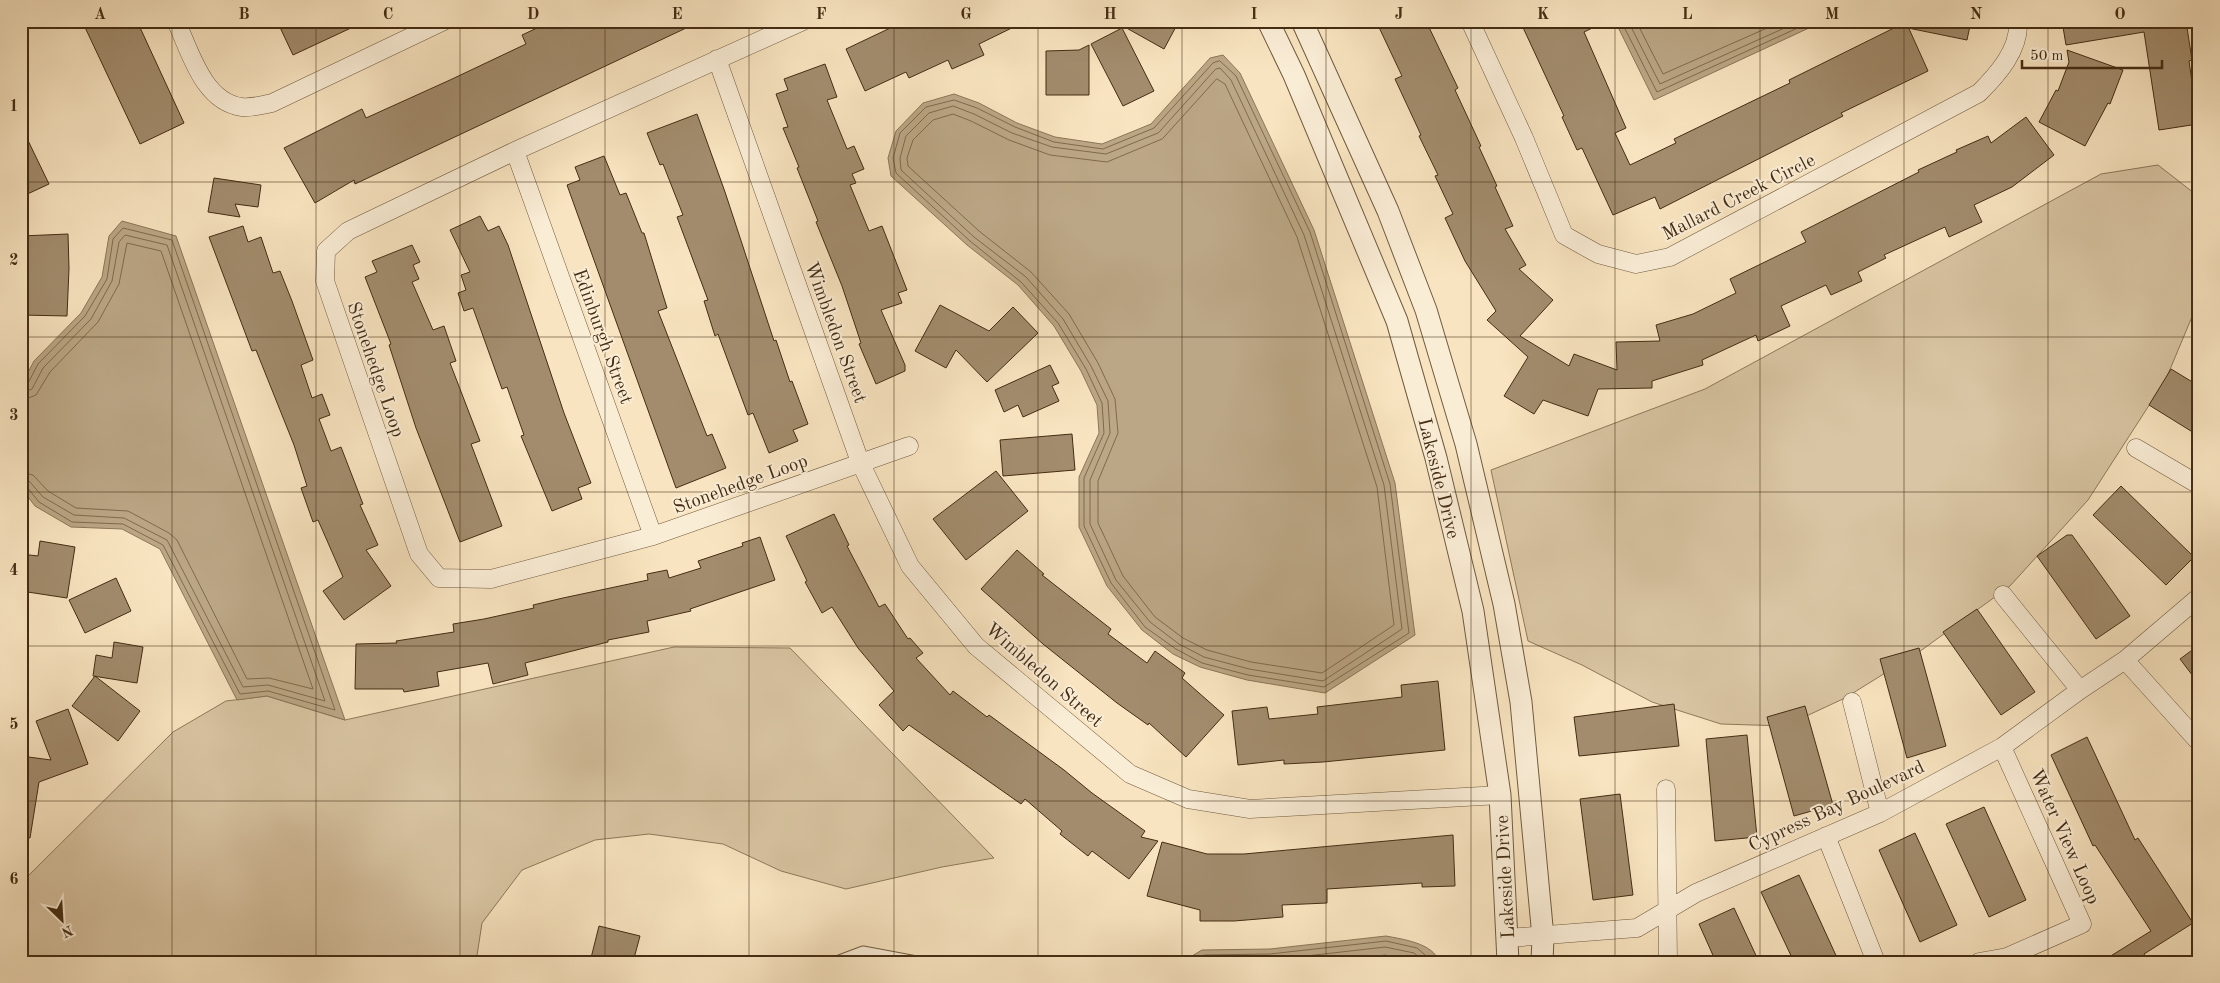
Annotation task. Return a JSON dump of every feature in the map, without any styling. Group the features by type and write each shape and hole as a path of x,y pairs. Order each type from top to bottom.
{"street":[{"path":"176,21 210,88 228,103 242,107 272,103 444,21"},
{"name":"Stonehedge Loop","path":"803,21 515,151 348,231 326,251 324,281 419,554 439,578 491,579 652,536 909,446"},
{"name":"Lakeside Drive","path":"1268,21 1294,75 1398,321 1436,458 1473,611 1500,795 1508,962"},
{"name":"Lakeside Drive","path":"1302,21 1392,220 1426,310 1466,444 1504,604 1521,702 1543,937 1542,962"},
{"name":"Mallard Creek Circle","path":"1470,21 1524,138 1564,235 1598,254 1636,264 1670,257 1979,93 2002,70 2012,48 2018,21"},
{"name":"Wimbledon Street","path":"717,59 860,462 910,566 976,646 1130,774 1188,799 1250,809 1500,795"},
{"name":"Edinburgh Street","path":"515,151 652,536"},
{"path":"2136,448 2199,485"},
{"path":"2003,596 2080,690"},
{"name":"Cypress Bay Boulevard","path":"1508,938 1543,937 1637,928 1696,893 1880,813 2002,747 2125,660 2199,597"},
{"path":"2125,660 2197,740"},
{"path":"1852,702 1880,813"},
{"name":"Water View Loop","path":"1979,962 2008,957 2082,924 2002,747"},
{"path":"1666,789 1668,962"},
{"path":"1826,836 1876,962"}],"lane":[{"path":"834,962 863,951 922,962"}],"shaded area":[{"path":"2158,165 2199,197 2199,300 2166,379 2088,500 2010,586 1919,652 1845,698 1785,726 1721,724 1652,702 1582,665 1528,641 1491,470 1705,389 2101,174"},
{"path":"674,647 790,648 994,858 942,867 846,889 781,871 723,844 649,834 595,840 522,870 482,923 476,962 21,962 21,883 173,732 226,701 267,696 345,720"}],"water":[{"path":"1615,21 1824,21 1654,100"},
{"path":"1223,55 1240,73 1314,230 1395,483 1415,635 1325,693 1247,680 1200,667 1173,654 1142,630 1107,586 1079,527 1079,477 1099,433 1097,405 1081,371 1054,326 1018,285 967,245 891,176 888,158 896,131 923,103 954,94 979,103 1017,123 1055,137 1102,144 1151,124 1210,58"},
{"path":"122,221 176,236 345,720 267,696 237,700 160,549 122,529 71,527 35,506 21,488 21,386 34,361 81,313 102,277 109,236"},
{"path":"1386,936 1424,946 1431,950 1439,962 1182,962 1202,950 1270,949"}],"building":[{"path":"82,21 137,21 184,123 140,144"},
{"path":"277,21 366,21 293,55"},
{"path":"552,21 558,21 561,29 578,21 701,21 355,184 354,180 315,203 284,148 362,109 366,118 526,44 522,35"},
{"path":"905,21 1026,21 979,44 984,55 952,69 948,60 909,78 906,72 865,91 846,49"},
{"path":"1114,21 1179,21 1164,49"},
{"path":"1376,21 1426,21 1458,88 1455,90 1481,146 1479,147 1497,186 1495,187 1513,226 1505,229 1526,265 1519,269 1553,300 1520,336 1569,366 1574,354 1617,370 1616,342 1660,341 1656,325 1693,314 1736,293 1730,279 1806,242 1801,232 1919,172 1918,170 1957,152 1956,150 1988,136 1991,143 2026,117 2054,155 2012,187 1974,205 1982,222 1949,237 1945,227 1884,255 1886,258 1858,272 1862,281 1831,295 1826,285 1781,306 1790,326 1758,341 1756,335 1702,360 1703,365 1652,381 1652,388 1598,389 1588,416 1543,400 1534,414 1504,396 1528,357 1487,320 1496,311 1465,261 1445,218 1453,214 1435,176 1438,175 1419,136 1421,135 1395,79 1402,76"},
{"path":"1520,21 1607,21 1584,32 1626,128 1615,133 1630,165 1676,143 1674,139 1790,83 1789,80 1906,22 1928,71 1841,113 1843,116 1660,209 1655,197 1613,215 1582,148 1577,150 1562,117 1564,116"},
{"path":"1909,21 1971,21 1967,40 1908,28"},
{"path":"2062,21 2186,21 2192,60 2189,61 2198,124 2159,130 2144,32 2066,45"},
{"path":"1122,28 1154,91 1123,106 1091,44"},
{"path":"1089,45 1089,95 1046,95 1046,51 1079,50"},
{"path":"2067,50 2123,70 2110,104 2108,103 2085,146 2039,122 2056,90 2058,91 2069,62"},
{"path":"825,64 837,97 827,100 847,149 854,146 864,169 852,174 856,183 850,185 869,231 882,226 907,290 898,293 902,303 881,310 905,365 905,371 876,384 859,344 861,343 842,286 816,222 818,221 783,128 788,127 776,94 788,90 784,79"},
{"path":"697,114 774,341 776,340 790,382 792,381 808,424 793,430 798,441 769,453 753,413 748,415 718,334 715,336 704,301 708,300 677,217 683,215 663,164 660,165 647,133"},
{"path":"21,126 49,184 21,197"},
{"path":"604,156 620,195 626,193 642,233 644,233 667,308 658,311 707,436 712,434 726,468 676,488 567,185 580,180 575,167"},
{"path":"214,178 261,185 258,207 235,204 240,217 208,212"},
{"path":"480,216 488,231 499,226 508,245 564,413 591,483 578,488 582,499 552,511 521,436 524,435 507,387 502,389 473,308 464,311 458,293 466,290 461,275 470,272 450,230"},
{"path":"243,226 248,242 261,237 273,273 280,271 313,360 301,365 312,398 322,394 330,415 319,419 331,451 341,447 363,504 360,505 378,545 366,550 391,586 344,620 323,591 343,577 318,520 313,522 301,488 307,486 294,445 256,350 252,351 209,237"},
{"path":"68,234 67,316 21,315 21,236"},
{"path":"412,245 420,262 413,265 419,279 412,282 433,330 444,326 456,361 450,363 480,441 471,444 502,526 460,542 416,428 389,345 391,344 365,277 377,272 372,261"},
{"path":"940,305 989,331 1013,307 1038,333 987,382 956,350 946,368 915,351"},
{"path":"1050,365 1059,383 1052,386 1059,401 1023,417 1018,405 1004,412 995,390"},
{"path":"2171,369 2199,386 2199,436 2149,405"},
{"path":"1072,434 1075,470 1003,476 1000,440"},
{"path":"996,471 1028,511 966,560 933,519"},
{"path":"2121,486 2194,557 2166,585 2093,515"},
{"path":"834,514 849,545 847,546 879,607 885,604 908,639 910,638 923,653 916,658 950,695 953,691 1064,770 1092,793 1145,831 1141,837 1158,841 1129,879 1092,851 1088,856 1060,834 1062,831 1025,799 1021,804 909,725 903,731 879,705 894,691 858,648 832,607 822,613 805,582 807,581 786,536"},
{"path":"2067,535 2072,535 2130,616 2096,639 2037,556"},
{"path":"760,537 775,580 690,609 691,611 647,621 649,632 608,640 608,642 525,663 528,675 493,684 488,663 437,672 439,686 404,692 403,689 355,689 356,644 397,643 396,641 454,632 453,624 534,608 533,605 648,580 647,574 667,570 669,578 701,568 698,561 743,546 742,543"},
{"path":"40,541 75,547 67,598 21,591 21,554 38,556"},
{"path":"1017,550 1044,574 1042,575 1111,629 1108,634 1147,663 1155,651 1185,673 1182,678 1224,715 1186,757 1149,723 1148,725 1117,703 1043,644 981,589"},
{"path":"116,578 131,611 85,633 69,600"},
{"path":"1977,609 2035,692 2001,715 1943,632"},
{"path":"114,642 143,647 137,683 93,676 96,655 112,658"},
{"path":"2199,645 2199,684 2180,659"},
{"path":"1919,648 1946,746 1907,758 1880,659"},
{"path":"95,676 140,711 118,741 72,706"},
{"path":"1438,681 1445,750 1323,762 1284,764 1284,760 1238,765 1232,711 1267,707 1269,719 1318,714 1317,707 1402,697 1401,685"},
{"path":"1674,704 1679,746 1579,756 1574,717"},
{"path":"1805,706 1833,805 1794,816 1767,717"},
{"path":"68,709 88,764 39,782 30,838 21,837 21,756 51,760 36,721"},
{"path":"1747,735 1757,837 1715,841 1706,739"},
{"path":"2087,737 2135,840 2138,838 2193,923 2144,954 2148,962 2101,962 2151,931 2095,845 2093,846 2051,755"},
{"path":"1620,794 1633,895 1593,900 1580,799"},
{"path":"1984,807 2026,900 1989,917 1946,824"},
{"path":"1915,833 1957,925 1920,942 1879,850"},
{"path":"1453,835 1455,886 1422,887 1422,883 1327,889 1327,903 1282,905 1283,917 1234,921 1200,921 1200,910 1147,896 1162,842 1207,854 1244,854"},
{"path":"1799,875 1839,962 1794,962 1761,892"},
{"path":"1734,908 1759,962 1716,962 1699,924"},
{"path":"599,926 640,936 633,962 590,962"}]}
